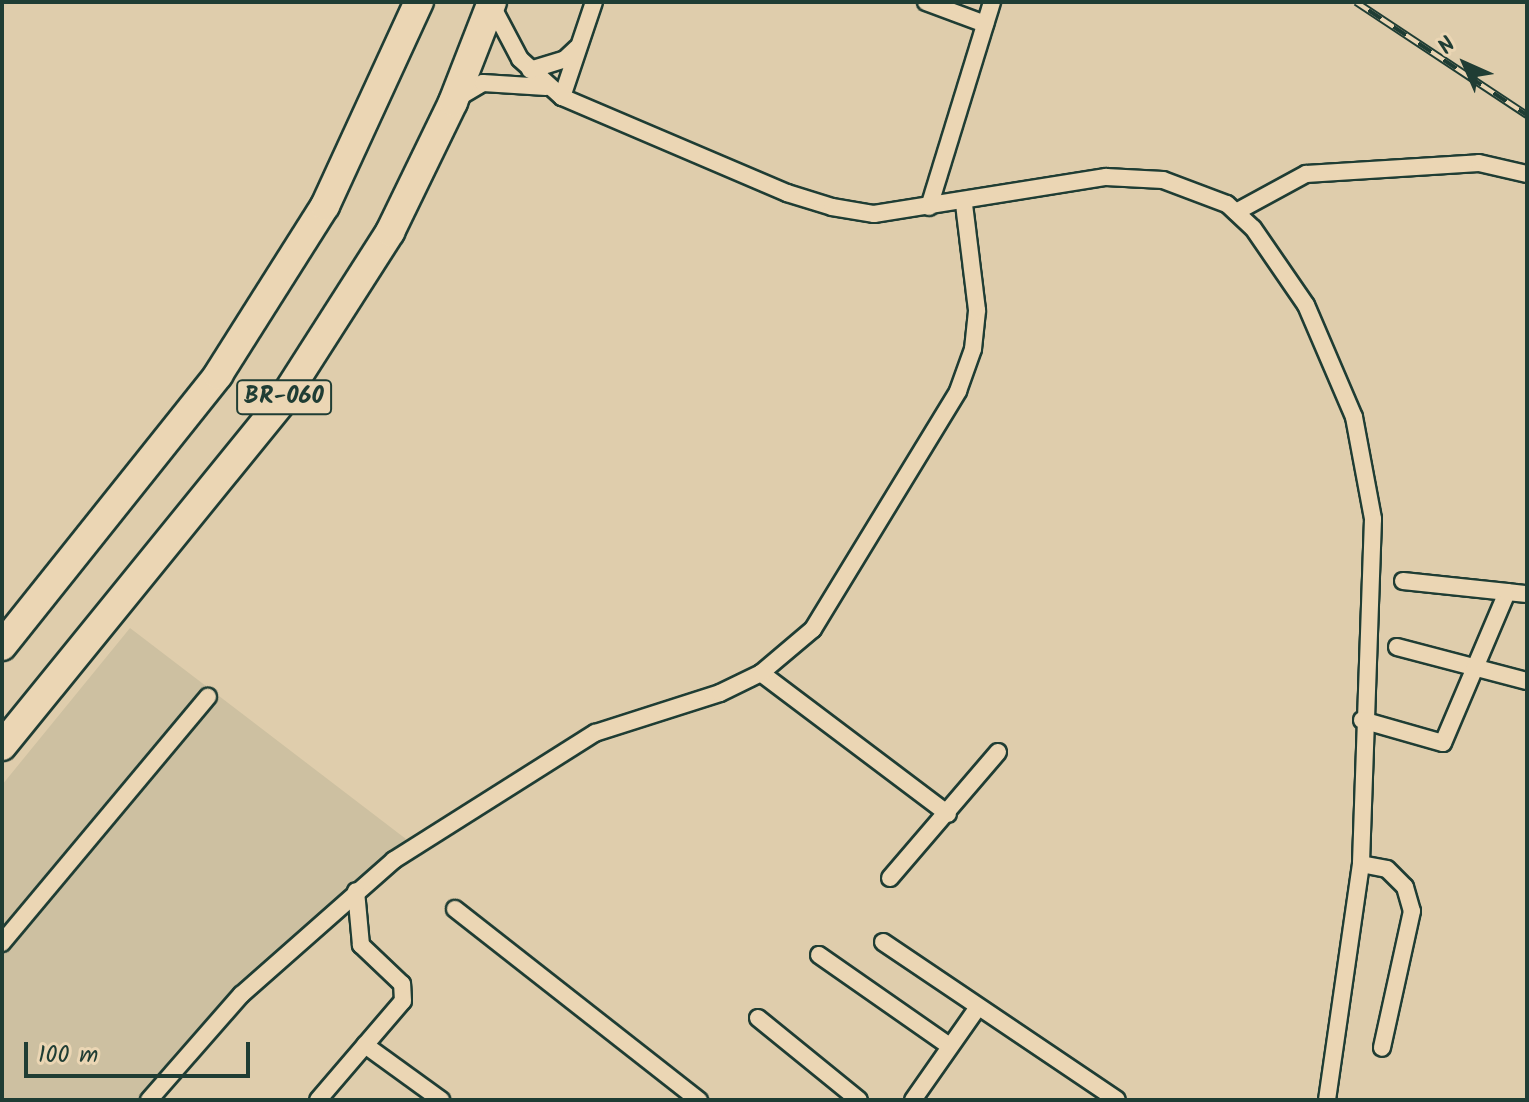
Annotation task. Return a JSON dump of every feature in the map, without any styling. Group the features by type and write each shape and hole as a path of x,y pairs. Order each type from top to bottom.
{"highway":[{"name":"BR-060","path":"2,646 218,375 325,206 419,2"},
{"name":"BR-060","path":"2,746 282,401 390,232 453,102 492,3"}],"street":[{"path":"562,97 594,2"},
{"path":"926,2 985,24"},
{"path":"929,207 992,2"},
{"path":"492,3 530,70 546,87 562,97 832,207 874,214 964,204 1106,177 1189,186 1236,212 1253,228 1299,294 1354,417 1373,519 1362,720 1361,864 1327,1100"},
{"path":"530,70 565,59 578,47"},
{"path":"453,102 483,83 546,87"},
{"path":"1236,212 1306,174 1479,163 1527,174"},
{"path":"149,1100 241,995 394,860 595,733 687,705 761,673 813,629 842,589 958,391 973,349 977,310 964,204"},
{"path":"1403,581 1527,594"},
{"path":"1362,720 1443,743 1507,592"},
{"path":"1397,647 1527,681"},
{"path":"761,673 948,814"},
{"path":"2,943 208,697"},
{"path":"890,878 998,752"},
{"path":"1361,864 1387,869 1405,887 1412,911 1382,1048"},
{"path":"318,1100 403,1001 402,984 361,945 356,891"},
{"path":"455,909 699,1100"},
{"path":"883,942 1117,1100"},
{"path":"819,955 948,1045"},
{"path":"913,1100 948,1045 978,1007"},
{"path":"758,1018 859,1100"},
{"path":"365,1045 441,1100"}],"shaded area":[{"path":"130,628 406,839 302,929 175,1053 138,1100 2,1100 2,785"}],"railway":[{"path":"1356,2 1527,115"}]}
